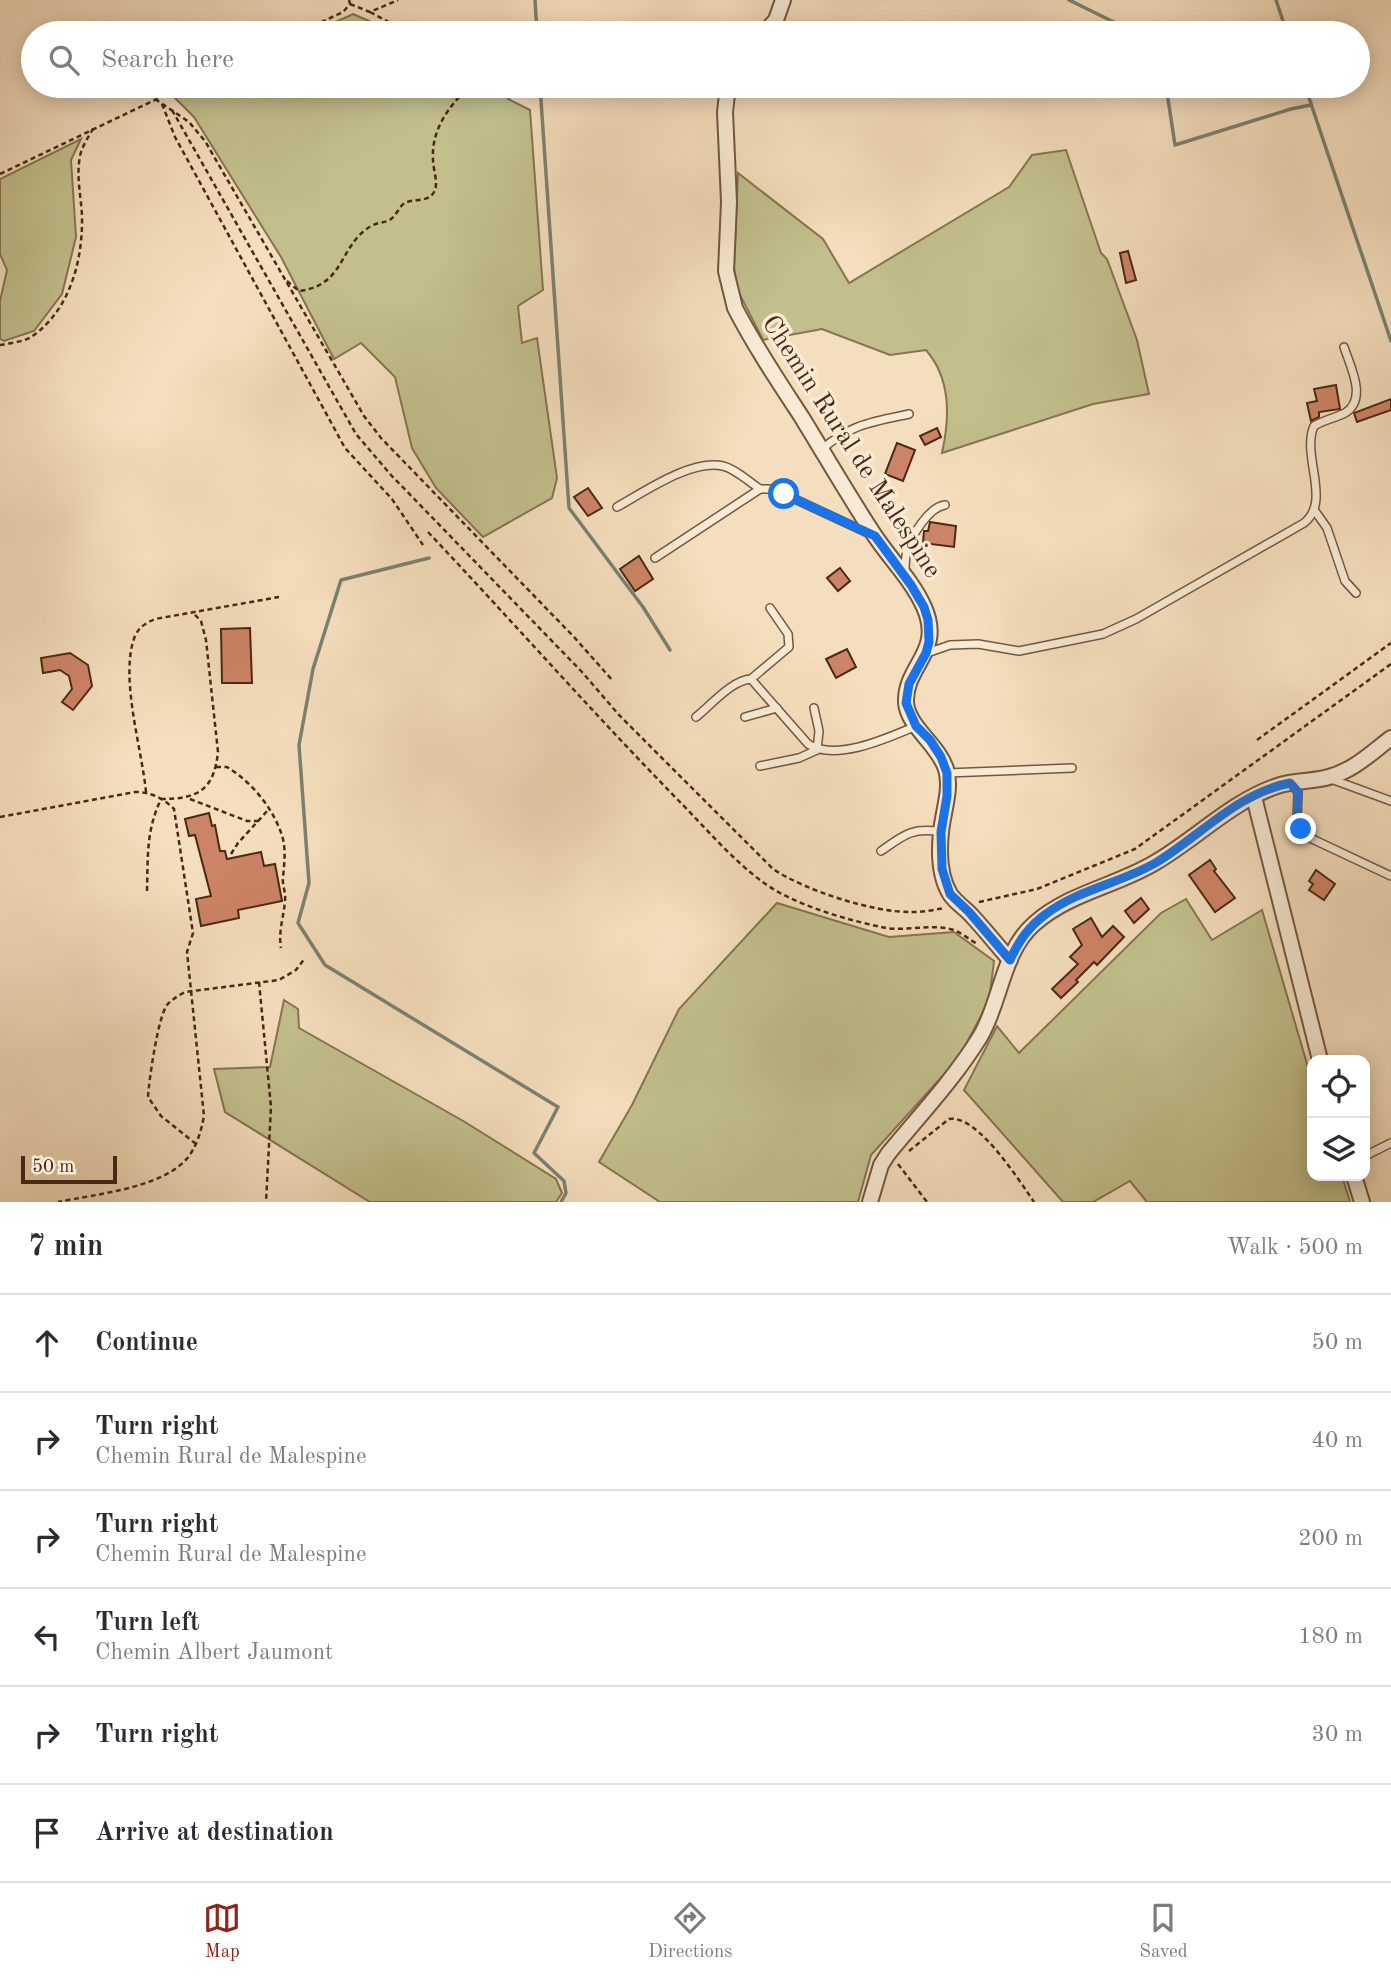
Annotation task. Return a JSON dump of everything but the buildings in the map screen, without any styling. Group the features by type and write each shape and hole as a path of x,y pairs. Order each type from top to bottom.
{"street":[{"path":"775,21 783,0"},
{"name":"Chemin Rural de Malespine","path":"726,98 724,112 729,202 726,271 735,308 875,536 911,585 928,620 929,642 907,691 906,703 916,726 930,740 947,773"},
{"path":"870,1202 874,1183 886,1158 952,1078 981,1034 994,1006 1006,955 1031,926 1059,905 1156,862 1225,812 1278,786 1327,778 1353,768 1391,738"},
{"path":"947,773 947,796 941,832 945,885 950,894 1006,955"},
{"path":"1254,797 1319,1055"},
{"path":"1356,1181 1362,1202"}],"lane":[{"path":"926,653 950,645 978,644 1019,651 1104,634 1240,562 1304,523 1315,511 1317,501 1310,450 1314,426 1345,412 1356,398 1357,388 1344,347"},
{"path":"822,450 842,433 860,424 909,414"},
{"path":"617,507 685,471 723,466 760,489 784,494 875,536"},
{"path":"655,558 760,489"},
{"path":"905,578 906,553 910,543 932,509 945,505"},
{"path":"1315,511 1327,528 1345,580 1356,593"},
{"path":"696,717 736,684 751,680 789,647 788,634 769,608"},
{"path":"751,680 808,744 817,750"},
{"path":"745,717 777,708"},
{"path":"814,708 819,731 817,750"},
{"path":"760,766 799,758 817,750 841,751 916,726"},
{"path":"947,773 1072,768"},
{"path":"1327,778 1391,801"},
{"path":"1290,783 1298,792 1297,821 1308,837 1391,876"},
{"path":"881,851 919,829 941,832"},
{"path":"1370,1154 1391,1143"}],"path":[{"path":"370,12 398,0"},
{"path":"324,21 343,12 349,2 387,21"},
{"path":"284,278 299,292 322,286 363,232 389,221 406,202 427,199 434,192 436,182 432,159 435,138 442,117 459,98"},
{"path":"0,174 155,99 189,122 205,141 363,416 381,438 574,637 612,681"},
{"path":"162,103 174,137 345,448 391,499 424,545"},
{"path":"172,110 356,433 629,725 772,869 785,877 816,890 881,910 910,912 961,905 1037,889 1135,849 1391,664"},
{"path":"0,345 29,339 49,322 64,301 75,273 80,246 82,215 77,176 80,153 94,127"},
{"path":"428,531 610,730 763,883 803,903 886,928 952,929 984,947 1006,955"},
{"path":"146,792 130,688 129,663 135,635 144,624 155,619 279,597"},
{"path":"187,798 199,792 216,768 218,752 206,640 201,621 193,613"},
{"path":"1257,740 1391,643"},
{"path":"216,768 226,767 246,781 269,809 283,841 285,898 279,933 281,948"},
{"path":"0,817 146,792 161,799 174,809 193,933 187,952 204,1116 196,1143 188,1158 155,1180 58,1202"},
{"path":"161,799 187,798 247,821 259,821"},
{"path":"147,891 148,834 161,799"},
{"path":"231,854 269,809"},
{"path":"196,1143 161,1116 148,1097 165,1007 175,997 190,992 287,977 305,958"},
{"path":"259,982 271,1107 266,1202"},
{"path":"927,1202 896,1163 939,1125 955,1118 965,1120 976,1128 1034,1202"}],"shaded area":[{"path":"353,14 369,21 338,21"},
{"path":"175,98 507,98 530,110 543,290 518,306 522,343 537,338 557,478 552,498 483,537 436,488 412,448 395,377 361,343 334,359 281,257 194,117"},
{"path":"81,139 71,160 76,237 62,294 34,331 4,341 0,339 0,301 7,270 0,254 0,179"},
{"path":"1066,150 1101,253 1107,259 1137,340 1149,394 1093,404 942,453 947,412 944,386 934,361 926,350 890,355 822,329 763,340 737,289 734,267 738,173 823,239 849,283 1009,187 1032,155"},
{"path":"1186,899 1212,940 1262,910 1307,1064 1307,1181 1344,1181 1350,1202 1147,1202 1130,1181 1093,1202 1063,1202 964,1090 997,1026 1019,1053 1161,913"},
{"path":"777,903 889,937 954,932 994,961 989,1001 958,1059 871,1155 858,1202 660,1202 599,1162 632,1105 679,1009"},
{"path":"284,1000 298,1009 299,1028 465,1122 556,1179 562,1193 556,1202 370,1202 225,1112 214,1069 270,1067"}],"waterway":[{"path":"535,0 536,21"},
{"path":"1069,0 1112,21"},
{"path":"1276,0 1283,21"},
{"path":"541,98 569,508 643,607 670,650"},
{"path":"1168,98 1175,145 1311,105"},
{"path":"1309,98 1391,341"},
{"path":"429,558 341,580 313,669 299,745 309,883 298,923 325,965 558,1107 534,1153 564,1181 566,1193 561,1202"}],"route":[{"path":"784,494 875,536 924,607 928,620 929,642 909,684 906,703 916,726 930,740 947,773 940,854 945,885 950,894 1010,960 1020,939 1044,915 1075,897 1156,862 1225,812 1256,795 1290,783 1298,792 1297,821 1301,829"}]}
